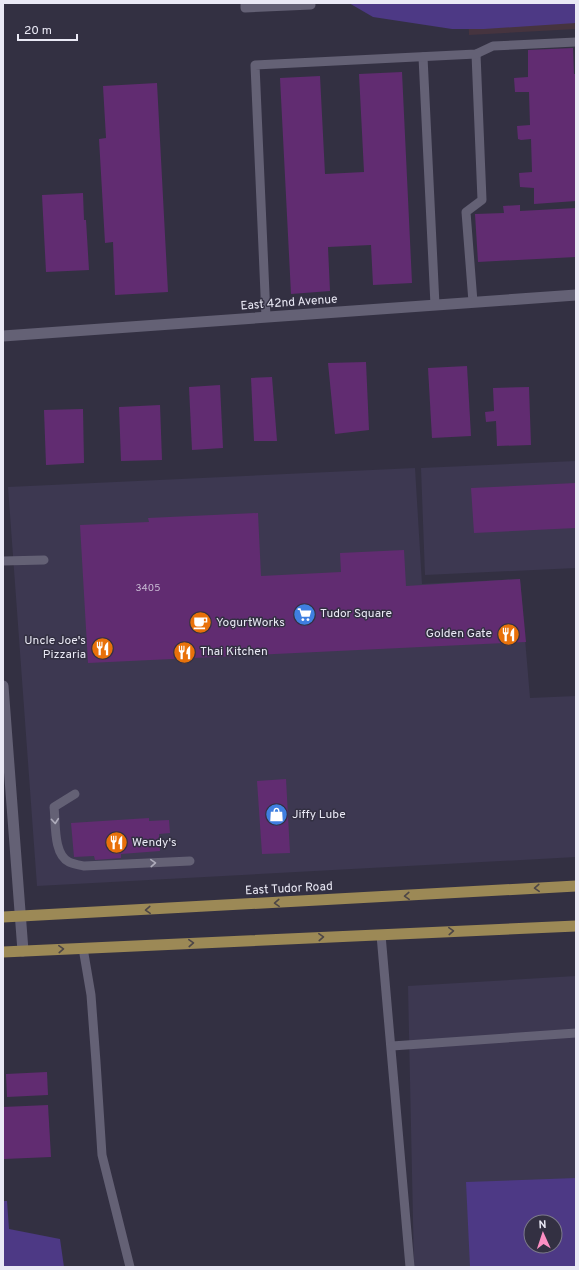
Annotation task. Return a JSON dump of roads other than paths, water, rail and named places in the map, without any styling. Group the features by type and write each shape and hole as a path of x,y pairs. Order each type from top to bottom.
{"main road":[{"name":"East Tudor Road","path":"3,917 576,886"},
{"path":"3,952 576,926"}],"street":[{"name":"East 42nd Avenue","path":"3,336 576,295"},
{"path":"3,686 6,759 22,951"}],"lane":[{"path":"245,3 245,8 310,6 310,3"},
{"path":"266,317 255,65 476,54 493,46 576,42"},
{"path":"473,302 466,212 482,200 476,54"},
{"path":"423,56 435,305"},
{"path":"3,561 44,560"},
{"path":"75,794 54,807 58,849 62,857 69,862 84,866 190,861"},
{"path":"382,935 410,1267"},
{"path":"83,948 91,995 102,1155 130,1267"},
{"path":"392,1046 576,1034"}],"place":[{"name":"Tudor Square","path":"304,614"},
{"name":"YogurtWorks","path":"200,623"},
{"name":"Golden Gate","path":"508,634"},
{"name":"Uncle Joe's Pizzaria","path":"102,648"},
{"name":"Thai Kitchen","path":"184,652"},
{"name":"Jiffy Lube","path":"277,815"},
{"name":"Wendy's","path":"116,843"}]}
